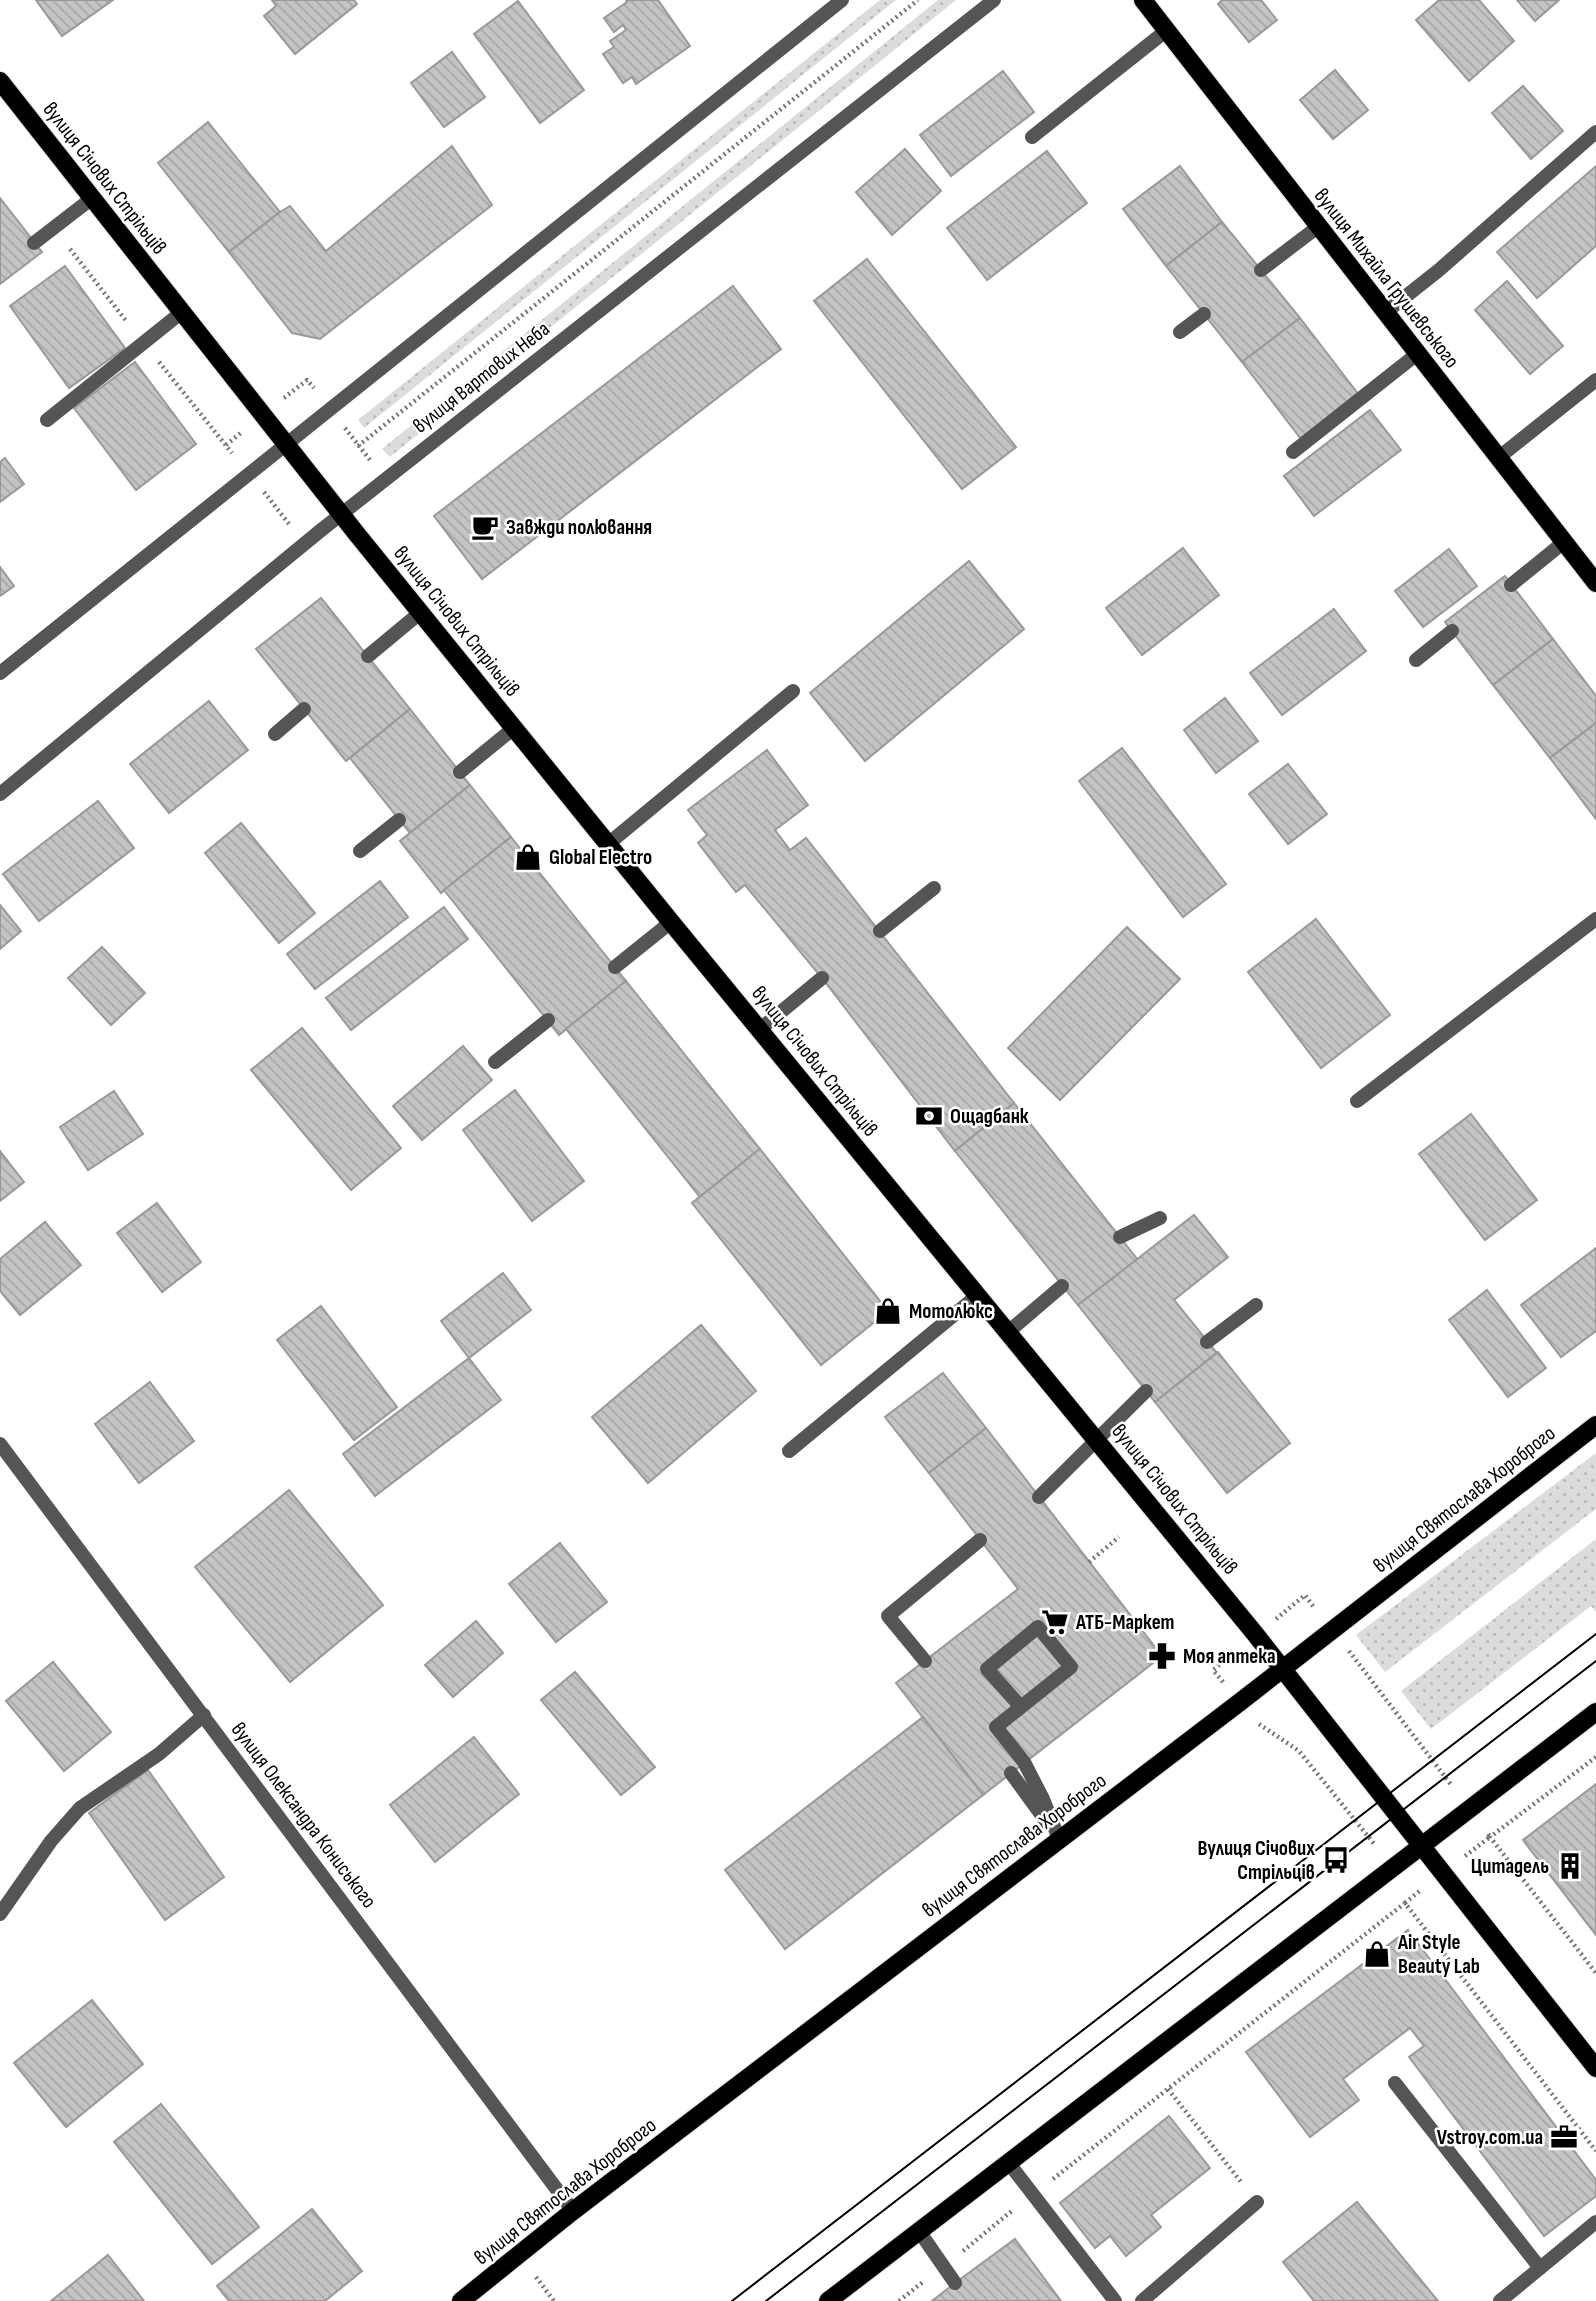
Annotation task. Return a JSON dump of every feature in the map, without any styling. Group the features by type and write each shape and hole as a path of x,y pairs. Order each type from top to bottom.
{"main road":[{"name":"вулиця Михайла Грушевського","path":"1143,0 1596,583"},
{"name":"вулиця Січових Стрільців","path":"0,81 341,514 759,1030 1283,1669 1596,2068"},
{"name":"вулиця Святослава Хороброго","path":"461,2301 573,2211 1283,1669 1596,1425"},
{"path":"828,2301 1596,1712"}],"street":[{"path":"0,673 842,0"},
{"name":"вулиця Вартових Неба","path":"0,794 341,514 994,0"},
{"path":"1031,137 1167,30"},
{"path":"1386,312 1439,270 1596,132"},
{"path":"34,243 91,199"},
{"path":"1261,270 1319,226"},
{"path":"47,420 182,312"},
{"path":"1180,332 1204,314"},
{"path":"1293,452 1417,354"},
{"path":"1497,458 1596,380"},
{"path":"1511,585 1564,542"},
{"path":"368,656 421,612"},
{"path":"1416,660 1452,631"},
{"path":"608,844 793,691"},
{"path":"275,734 304,709"},
{"path":"460,772 514,728"},
{"path":"360,851 399,820"},
{"path":"880,931 934,888"},
{"path":"1357,1101 1596,919"},
{"path":"615,967 671,922"},
{"path":"759,1030 822,978"},
{"path":"495,1062 548,1020"},
{"path":"1119,1237 1160,1218"},
{"path":"1008,1332 1062,1286"},
{"path":"789,1451 978,1294"},
{"path":"1207,1342 1256,1305"},
{"path":"1039,1497 1146,1391"},
{"name":"вулиця Олександра Кониського","path":"0,1444 573,2211"},
{"path":"925,1661 888,1616 980,1540"},
{"path":"1021,1707 987,1669 1038,1628 1071,1667 1021,1707 996,1727 1024,1762 1059,1839"},
{"path":"0,1914 51,1841 80,1808 159,1754 204,1715"},
{"path":"1011,1773 1059,1839"},
{"path":"1395,2083 1540,2268"},
{"path":"1008,2162 1115,2301"},
{"path":"1142,2301 1257,2202"},
{"path":"1500,2301 1596,2222"},
{"path":"919,2231 956,2283"}],"path":[{"path":"358,446 918,0"},
{"path":"54,228 305,543"},
{"path":"1089,1562 1119,1537"},
{"path":"1305,1595 1596,1973"},
{"path":"1240,1702 1256,1722 1299,1751 1393,1869"},
{"path":"1490,1837 1596,1757"},
{"path":"899,2301 1405,1903 1596,2151"},
{"path":"1168,2089 1257,2202"}],"shaded area":[{"path":"880,0 896,0 364,428 358,420"},
{"path":"938,0 956,0 390,457 382,449"},
{"path":"1596,1453 1596,1509 1385,1672 1356,1635"},
{"path":"1596,1539 1596,1612 1591,1606 1431,1729 1401,1691"}],"building":[{"path":"36,0 113,0 62,36"},
{"path":"272,0 354,0 357,4 295,54 264,16 276,6"},
{"path":"626,0 658,0 690,46 636,84 632,77 623,83 603,54 614,47 610,41 626,30 623,25 614,32 604,18 627,2"},
{"path":"1222,0 1261,0 1277,20 1249,42 1218,4"},
{"path":"1439,0 1479,0 1514,41 1469,81 1416,20"},
{"path":"1517,0 1559,0 1535,21"},
{"path":"518,1 584,90 540,123 474,34"},
{"path":"452,52 485,97 444,127 411,83"},
{"path":"1335,70 1368,110 1333,139 1300,100"},
{"path":"1003,71 1034,112 951,176 920,135"},
{"path":"1523,86 1563,131 1531,159 1492,113"},
{"path":"208,122 280,212 229,252 158,163"},
{"path":"452,146 492,205 320,339 292,333 229,252 290,206 326,251"},
{"path":"905,149 941,191 892,235 856,192"},
{"path":"1047,151 1087,203 987,280 947,228"},
{"path":"1180,166 1222,222 1166,266 1123,209"},
{"path":"1596,166 1596,246 1537,298 1497,252"},
{"path":"0,198 42,252 0,284"},
{"path":"1222,222 1300,318 1242,362 1166,266"},
{"path":"867,259 1016,447 962,489 814,301"},
{"path":"65,266 125,348 69,388 10,306"},
{"path":"1507,281 1563,346 1530,374 1475,310"},
{"path":"733,286 781,349 482,579 434,516"},
{"path":"1300,318 1359,395 1301,439 1242,362"},
{"path":"135,362 196,444 136,490 74,408"},
{"path":"1370,410 1401,450 1314,516 1284,476"},
{"path":"5,458 24,484 0,502 0,462"},
{"path":"1183,548 1219,595 1142,655 1106,608"},
{"path":"1449,549 1477,586 1423,627 1395,591"},
{"path":"969,561 1024,629 865,761 810,693"},
{"path":"0,567 14,586 0,596"},
{"path":"1505,576 1553,639 1493,685 1445,622"},
{"path":"321,598 410,709 346,761 256,649"},
{"path":"1334,609 1366,651 1282,715 1250,673"},
{"path":"1553,639 1596,696 1596,723 1550,758 1493,685"},
{"path":"1225,698 1258,741 1216,773 1184,730"},
{"path":"209,701 248,750 169,813 130,764"},
{"path":"410,709 470,785 410,833 350,758"},
{"path":"1596,723 1596,819 1550,758"},
{"path":"1122,748 1226,884 1183,917 1079,781"},
{"path":"767,750 808,805 775,830 790,850 806,838 1014,1103 955,1151 822,978 745,885 736,892 698,843 707,835 688,810"},
{"path":"1288,764 1327,814 1288,844 1249,794"},
{"path":"470,785 511,837 441,893 400,841"},
{"path":"98,801 134,848 39,921 3,874"},
{"path":"241,823 315,913 279,943 205,853"},
{"path":"511,837 626,981 559,1035 444,890"},
{"path":"380,881 408,917 315,989 287,954"},
{"path":"0,905 21,931 0,949"},
{"path":"444,907 468,939 351,1030 326,998"},
{"path":"1316,919 1390,1015 1321,1068 1248,972"},
{"path":"1127,927 1180,979 1060,1100 1008,1048"},
{"path":"102,947 145,993 111,1025 68,978"},
{"path":"626,981 760,1149 700,1197 566,1029"},
{"path":"302,1028 401,1148 351,1190 251,1070"},
{"path":"463,1046 492,1080 422,1140 393,1106"},
{"path":"515,1090 584,1181 532,1221 463,1130"},
{"path":"114,1091 143,1134 88,1170 60,1127"},
{"path":"1014,1103 1138,1260 1078,1305 955,1151"},
{"path":"1471,1114 1537,1200 1485,1240 1419,1154"},
{"path":"760,1149 888,1311 821,1365 692,1203"},
{"path":"0,1151 24,1182 0,1201"},
{"path":"157,1203 201,1262 162,1292 117,1233"},
{"path":"1194,1215 1228,1257 1174,1300 1217,1353 1155,1402 1078,1305"},
{"path":"45,1222 81,1265 20,1315 0,1291 0,1259"},
{"path":"1596,1248 1596,1331 1561,1357 1521,1305"},
{"path":"503,1273 531,1310 469,1358 441,1321"},
{"path":"1487,1290 1546,1368 1508,1397 1449,1320"},
{"path":"321,1306 397,1407 354,1440 277,1340"},
{"path":"701,1325 756,1391 648,1483 592,1417"},
{"path":"1218,1352 1290,1443 1227,1493 1155,1402"},
{"path":"469,1358 501,1400 375,1496 343,1454"},
{"path":"943,1373 986,1428 929,1473 885,1417"},
{"path":"150,1382 194,1441 139,1483 95,1424"},
{"name":"АТБ-Маркет","path":"986,1428 1162,1656 983,1795 896,1683 1018,1589 929,1473"},
{"path":"289,1490 383,1605 290,1682 195,1567"},
{"path":"560,1543 607,1602 556,1642 509,1584"},
{"path":"476,1621 503,1653 453,1697 425,1665"},
{"path":"53,1662 111,1732 64,1771 6,1701"},
{"path":"575,1672 655,1767 621,1795 541,1700"},
{"path":"923,1717 983,1795 785,1949 725,1870"},
{"path":"474,1737 519,1794 435,1862 390,1805"},
{"path":"148,1770 224,1877 165,1920 89,1813"},
{"name":"Цитадель","path":"1596,1784 1596,1935 1523,1840"},
{"path":"1408,1930 1596,2180 1596,2196 1544,2236 1409,2057 1424,2046 1410,2028 1343,2079 1359,2100 1310,2137 1246,2052"},
{"path":"92,2000 143,2064 66,2127 14,2063"},
{"path":"161,2104 259,2227 212,2264 114,2142"},
{"path":"1169,2116 1210,2168 1151,2215 1161,2227 1126,2256 1110,2236 1095,2248 1060,2203"},
{"path":"1357,2202 1438,2301 1314,2301 1283,2262"},
{"path":"312,2209 362,2271 325,2301 229,2301 217,2286"},
{"path":"1015,2239 1061,2301 932,2301 955,2283"},
{"path":"108,2255 144,2301 51,2301"}],"tram line":[{"path":"732,2301 1596,1634"},
{"path":"766,2301 1596,1661"}],"place":[{"name":"Завжди полювання","path":"485,527"},
{"name":"Global Electro","path":"528,857"},
{"name":"Ощадбанк","path":"929,1116"},
{"name":"Мотолюкс","path":"888,1311"},
{"name":"АТБ-Маркет","path":"1055,1622"},
{"name":"Моя аптека","path":"1162,1656"},
{"name":"Вулиця Січових Стрільців","path":"1336,1860"},
{"name":"Цитадель","path":"1570,1866"},
{"name":"Air Style Beauty Lab","path":"1377,1954"},
{"name":"Vstroy.com.ua","path":"1564,2137"}]}
